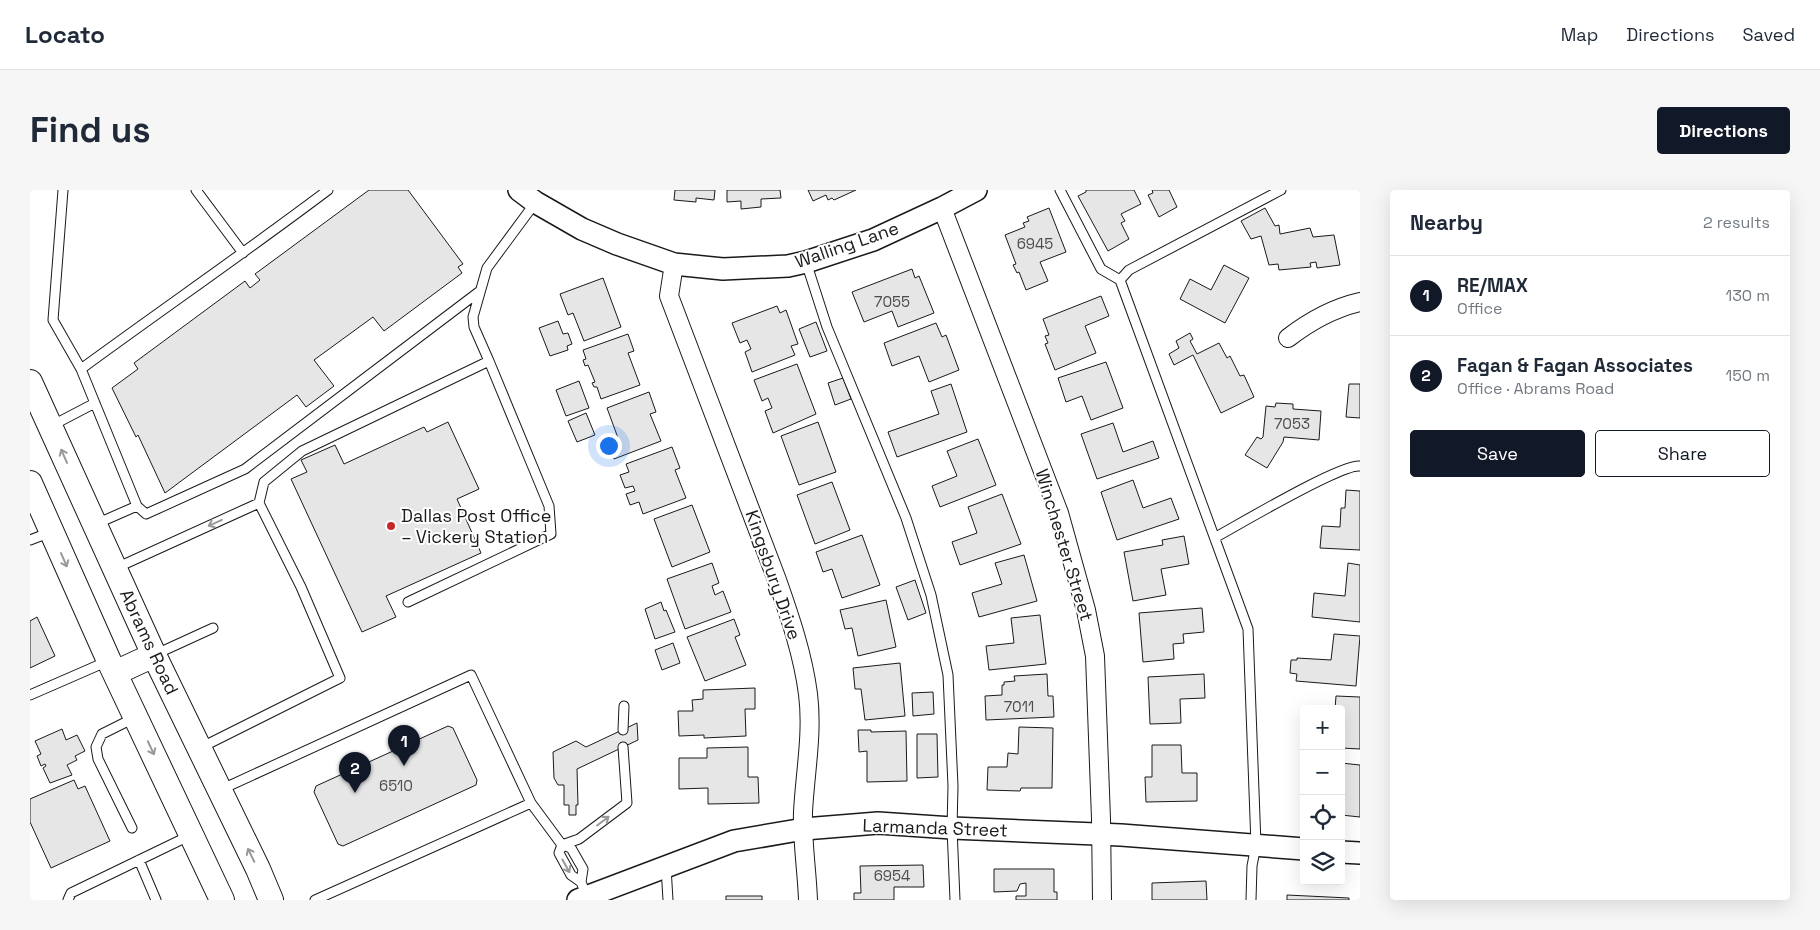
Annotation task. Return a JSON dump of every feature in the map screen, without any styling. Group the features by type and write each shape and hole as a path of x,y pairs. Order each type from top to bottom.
{"main road":[{"name":"Abrams Road","path":"30,382 154,655 271,900"},
{"path":"30,484 41,536 112,667 222,900"},
{"path":"112,667 154,655"}],"street":[{"name":"Walling Lane","path":"529,195 582,229 617,244 674,264 723,269 788,266 806,262 873,240 976,190"},
{"name":"Winchester Street","path":"942,208 1059,513 1086,610 1095,656 1102,900"},
{"name":"Kingsbury Drive","path":"674,264 669,296 777,580 791,620 800,656 808,694 809,722 803,814 808,900"},
{"path":"1288,338 1308,323 1330,312 1360,302"},
{"name":"Larmanda Street","path":"582,893 666,866 734,840 804,828 878,823 1101,834 1300,849"},
{"path":"1345,852 1360,853"}],"lane":[{"path":"63,190 53,320 81,369 137,506 146,514 245,469 480,291"},
{"path":"196,190 243,253"},
{"path":"81,369 328,190"},
{"path":"1060,190 1101,269 1120,280 1216,537 1248,629 1256,845 1252,866 1251,900"},
{"path":"1120,280 1129,270 1281,190"},
{"path":"408,602 551,534 549,506 474,327 473,317 487,268 529,195"},
{"path":"806,262 827,327 906,518 931,595 948,675 953,786 952,828 955,900"},
{"path":"200,749 340,678 301,587 259,503 264,482 302,451 489,361"},
{"path":"51,426 95,404"},
{"path":"1216,537 1331,474 1355,465 1360,466"},
{"path":"115,568 259,503"},
{"path":"95,524 137,506"},
{"path":"154,655 213,628"},
{"path":"30,695 112,667"},
{"path":"219,790 470,675 532,803 562,845 571,848 583,869 582,893"},
{"path":"623,730 624,706"},
{"path":"132,828 98,759 96,746 102,734 136,716"},
{"path":"562,845 579,839 627,803 623,747"},
{"path":"315,900 532,803"},
{"path":"68,900 71,893 192,835"},
{"path":"562,845 559,853 582,893"},
{"path":"139,860 156,900"},
{"path":"666,866 668,900"}],"building":[{"path":"369,190 408,190 463,264 458,267 462,273 384,331 373,317 314,360 334,386 306,407 297,395 165,493 138,435 136,437 112,388 138,369 134,363 245,281 250,288 260,280 255,274"},
{"path":"675,190 715,190 714,200 696,198 696,202 674,200"},
{"path":"727,190 780,190 781,198 761,199 761,207 741,209 741,201 727,202"},
{"path":"808,190 856,190 834,200 832,198 828,200 826,195 813,201"},
{"path":"1086,190 1134,190 1141,204 1121,214 1125,221 1121,223 1129,239 1108,251 1078,196 1086,192"},
{"path":"1152,190 1169,190 1177,207 1159,217 1148,195 1153,193"},
{"path":"1049,208 1066,252 1040,262 1048,281 1026,290 1019,272 1017,273 1013,265 1016,264 1005,235 1025,227 1023,223 1029,221 1027,217"},
{"path":"1265,208 1275,226 1279,225 1280,234 1310,228 1313,237 1334,235 1340,265 1317,268 1316,262 1310,263 1311,267 1279,270 1278,264 1269,265 1261,236 1251,239 1241,221"},
{"path":"1224,265 1249,278 1225,323 1180,299 1190,279 1211,290"},
{"path":"912,269 915,278 919,276 934,313 898,327 892,311 864,322 852,292"},
{"path":"603,278 621,327 584,341 573,313 568,315 560,294"},
{"path":"1101,296 1109,316 1085,326 1096,353 1055,370 1045,344 1048,343 1045,336 1049,335 1043,319"},
{"path":"777,306 780,313 786,310 798,344 791,346 795,355 752,372 745,352 751,349 747,340 740,343 732,323"},
{"path":"558,321 563,334 568,333 572,344 567,346 568,350 550,356 539,328"},
{"path":"816,322 827,351 810,357 799,329"},
{"path":"936,323 942,337 946,335 959,370 929,382 919,356 892,366 884,343"},
{"path":"1190,333 1193,339 1190,341 1197,354 1219,343 1227,358 1230,356 1240,376 1244,375 1254,397 1221,413 1193,355 1174,365 1169,354 1179,348 1176,341"},
{"path":"628,334 634,351 628,353 640,385 601,399 597,387 594,387 592,383 595,382 588,365 585,366 583,360 586,359 583,350"},
{"path":"1106,362 1123,408 1091,420 1082,396 1066,402 1058,378"},
{"path":"797,364 816,414 773,433 765,411 772,408 768,398 762,401 754,380"},
{"path":"843,378 851,399 835,405 828,383"},
{"path":"579,381 589,408 566,416 556,390"},
{"path":"951,384 967,432 897,457 888,432 939,414 931,391"},
{"path":"1349,384 1360,384 1360,418 1346,417"},
{"path":"649,392 656,412 650,414 661,441 614,459 608,442 618,438 607,408"},
{"path":"1276,403 1293,404 1293,409 1321,411 1319,440 1284,437 1283,442 1267,468 1245,455 1257,437 1261,439 1263,437 1266,406 1275,407"},
{"path":"586,413 595,435 577,442 568,421"},
{"name":"Dallas Post Office – Vickery Station","path":"448,422 479,489 457,499 481,553 386,596 396,617 362,632 291,479 307,472 301,460 335,445 344,464 424,427 427,432"},
{"path":"818,422 836,472 799,485 781,436"},
{"path":"1113,423 1123,452 1153,441 1159,458 1097,479 1081,434"},
{"path":"978,439 996,485 940,507 932,486 957,476 947,451"},
{"path":"672,447 680,468 675,470 686,498 643,514 639,502 630,505 626,494 635,491 633,486 625,488 620,475 629,472 626,464"},
{"path":"1133,480 1143,508 1171,498 1179,519 1117,540 1101,492"},
{"path":"832,482 850,530 815,544 797,495"},
{"path":"1346,490 1360,491 1360,550 1320,548 1322,526 1340,527 1341,508 1345,508"},
{"path":"1002,494 1021,544 960,565 952,542 977,533 968,507"},
{"path":"692,505 710,552 672,567 654,519"},
{"path":"862,535 880,585 842,598 832,569 823,572 816,552"},
{"path":"1184,536 1189,564 1161,569 1166,595 1133,601 1124,552 1163,545 1162,540"},
{"path":"1024,555 1037,601 979,617 972,593 1002,584 995,563"},
{"path":"712,563 719,583 712,586 715,595 723,591 731,612 685,629 667,579"},
{"path":"1348,563 1360,565 1360,622 1312,617 1314,593 1345,596"},
{"path":"915,580 926,613 908,620 896,587"},
{"path":"886,600 896,647 858,656 852,628 845,629 840,610"},
{"path":"661,602 675,632 655,639 645,609"},
{"path":"1202,608 1204,632 1183,634 1184,643 1173,644 1174,659 1143,662 1139,613"},
{"path":"1040,615 1046,664 989,670 986,646 1014,643 1011,618"},
{"path":"37,617 55,656 30,668 30,621"},
{"path":"734,619 740,635 735,637 746,665 705,681 687,637"},
{"path":"1334,634 1360,636 1356,686 1296,681 1297,674 1290,673 1291,660 1297,660 1297,658 1331,660"},
{"path":"673,643 680,663 662,670 655,650"},
{"path":"900,663 905,716 865,720 861,689 855,689 853,668"},
{"path":"1047,674 1048,696 1053,696 1054,717 986,720 985,696 1002,695 1002,685 1004,685 1004,682 1015,681 1014,676"},
{"path":"1204,674 1205,698 1180,699 1181,723 1150,724 1148,677"},
{"path":"755,688 755,709 745,709 746,736 704,738 704,735 679,736 678,711 693,711 692,700 703,699 703,690"},
{"path":"933,692 934,714 913,716 912,693"},
{"path":"1336,696 1360,697 1360,749 1345,748 1345,705 1335,705"},
{"path":"637,723 638,740 577,769 578,805 576,805 576,815 569,815 569,805 564,805 564,785 558,785 554,778 553,752 576,741 586,747"},
{"path":"448,726 453,728 477,780 476,785 343,846 338,844 314,792 316,786"},
{"path":"1019,727 1053,728 1052,788 1021,788 1020,791 987,790 988,767 1007,767 1008,753 1018,754"},
{"path":"62,729 66,740 77,735 85,751 75,756 77,760 67,765 72,775 50,783 43,768 46,766 45,764 41,766 37,756 41,754 35,741"},
{"path":"858,730 871,730 871,732 906,731 907,781 867,782 867,751 859,752"},
{"path":"917,734 937,734 938,777 917,778"},
{"path":"1152,745 1181,745 1182,773 1197,773 1197,801 1146,802 1145,777 1152,777"},
{"path":"748,747 748,777 758,777 759,803 708,804 708,788 679,789 679,758 707,758 707,748"},
{"path":"1345,763 1360,765 1360,817 1345,815"},
{"path":"74,780 78,789 85,786 110,841 51,868 30,822 30,799"},
{"path":"923,865 924,887 894,887 894,900 854,900 854,893 861,893 860,866"},
{"path":"994,869 1054,869 1054,892 1057,892 1057,900 1016,900 1016,896 1026,896 1026,883 1020,884 1017,891 994,892"},
{"path":"1206,881 1207,900 1152,900 1152,883"},
{"path":"1287,895 1349,898 1349,900 1287,900"},
{"path":"726,896 762,896 762,900 726,900"}],"place":[{"name":"Dallas Post Office – Vickery Station","path":"391,526"},
{"name":"RE/MAX","path":"404,766"},
{"name":"Fagan & Fagan Associates","path":"355,793"}]}
